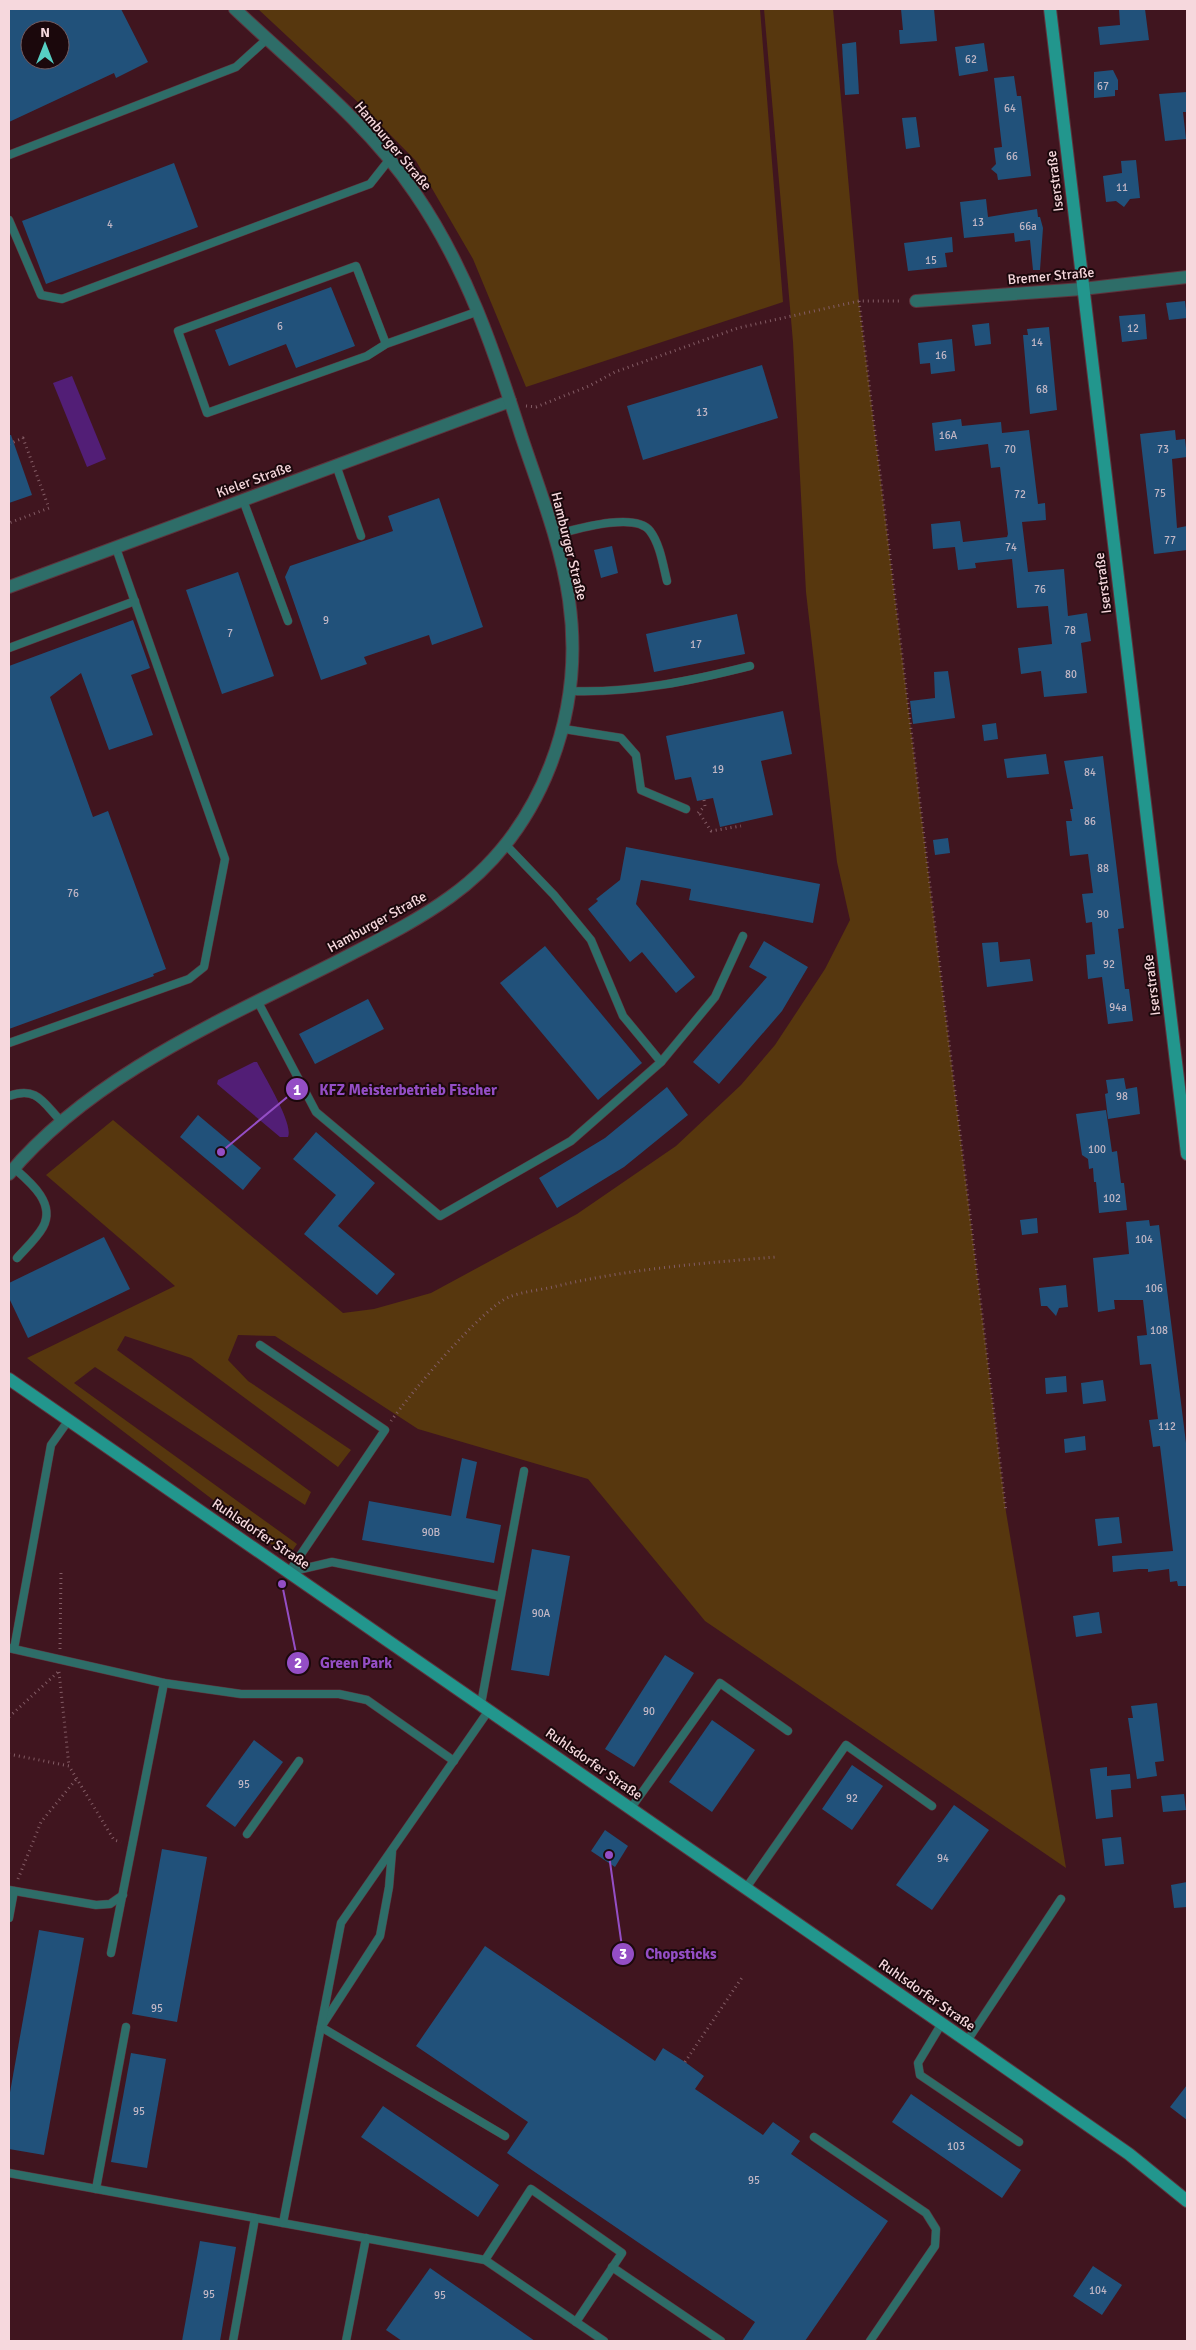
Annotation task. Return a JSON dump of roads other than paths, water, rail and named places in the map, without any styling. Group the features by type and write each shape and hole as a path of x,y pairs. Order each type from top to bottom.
{"street":[{"name":"Hamburger Straße","path":"11,1171 101,1088 258,1002 405,927 452,896 488,864 525,817 544,783 564,729 571,691 572,630 569,598 554,535 479,312 448,247 414,191 345,111 235,9"},
{"name":"Iserstraße","path":"1050,9 1187,1154"},
{"name":"Bremer Straße","path":"916,301 1082,289 1187,277"},
{"name":"Kieler Straße","path":"9,588 510,401"},
{"name":"Ruhlsdorfer Straße","path":"9,1379 1129,2154 1187,2201"}],"lane":[{"path":"9,154 236,67 267,39"},
{"path":"9,220 41,295 62,300 370,184 389,160"},
{"path":"386,344 356,266 178,331 207,413 367,356 386,344 479,312"},
{"path":"336,466 361,536"},
{"path":"243,500 288,621"},
{"path":"554,535 620,522 639,523 649,529 657,544 667,581"},
{"path":"9,1043 189,978 204,966 225,859 116,548"},
{"path":"9,648 135,601"},
{"path":"571,691 635,690 678,683 750,666"},
{"path":"564,729 621,738 636,755 640,790 686,810"},
{"path":"505,844 554,895 591,940 623,1016 661,1062"},
{"path":"258,1002 316,1112 440,1216 571,1141 661,1062 715,997 743,936"},
{"path":"9,1096 23,1091 35,1094 62,1122"},
{"path":"11,1171 36,1187 45,1204 43,1227 17,1258"},
{"path":"260,1345 385,1430 289,1572"},
{"path":"68,1421 51,1445 12,1649 164,1683 241,1694 339,1694 367,1700 454,1761"},
{"path":"283,2223 341,1923 454,1761 485,1707 500,1596 524,1471"},
{"path":"289,1572 332,1562 500,1596"},
{"path":"111,1953 164,1683"},
{"path":"630,1808 720,1683 788,1731"},
{"path":"746,1888 846,1745 932,1806"},
{"path":"247,1834 298,1761"},
{"path":"321,2026 380,1936 389,1887 392,1850"},
{"path":"9,1918 11,1891 96,1905 110,1904 123,1895"},
{"path":"967,2041 1061,1899"},
{"path":"942,2024 918,2062 920,2075 1019,2142"},
{"path":"96,2189 126,2026"},
{"path":"321,2026 505,2136"},
{"path":"814,2137 926,2214 936,2229 936,2246 870,2341"},
{"path":"9,2173 485,2260 604,2341"},
{"path":"485,2260 531,2189 622,2252 576,2322"},
{"path":"233,2341 254,2218"},
{"path":"346,2341 366,2238"},
{"path":"612,2267 721,2341"}],"place":[{"name":"KFZ Meisterbetrieb Fischer","path":"221,1152"},
{"name":"Green Park","path":"282,1584"},
{"name":"Chopsticks","path":"609,1855"}]}
